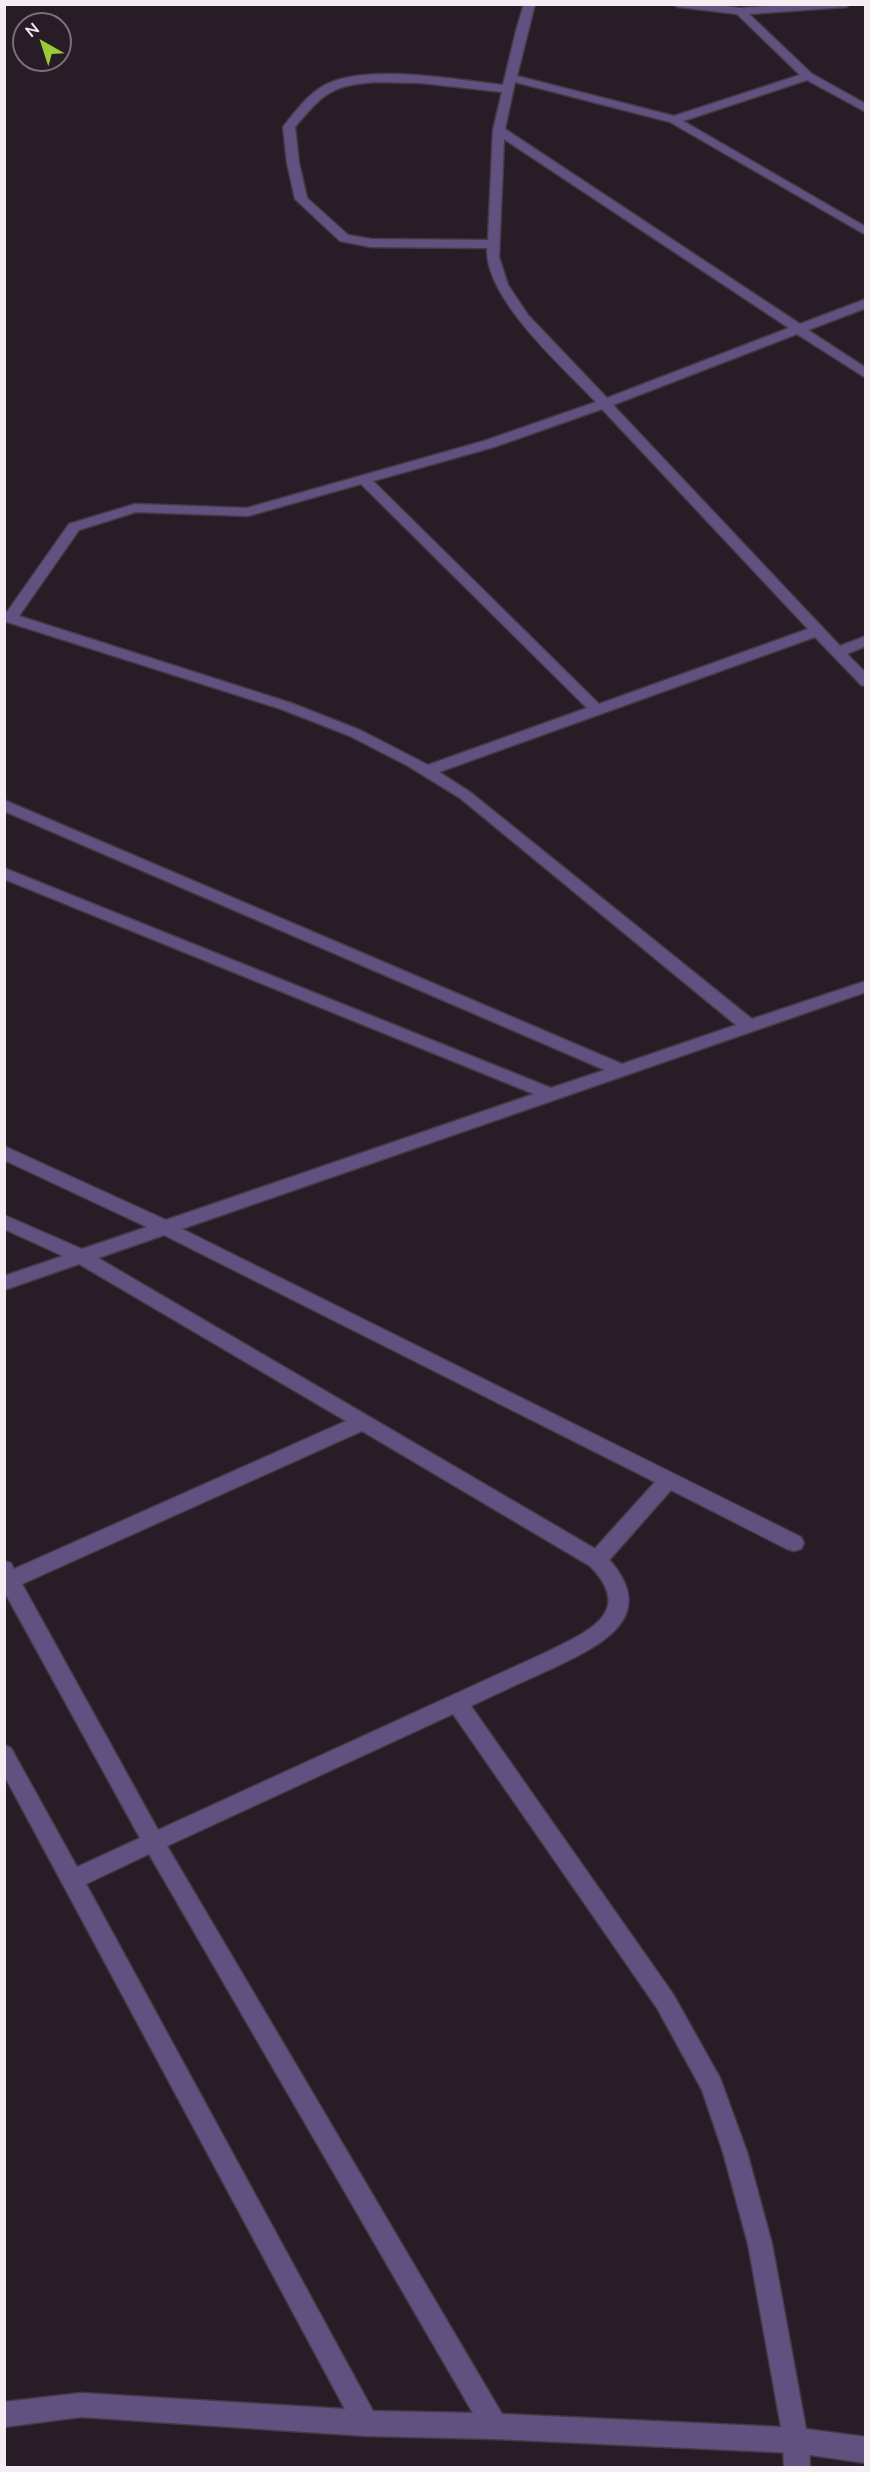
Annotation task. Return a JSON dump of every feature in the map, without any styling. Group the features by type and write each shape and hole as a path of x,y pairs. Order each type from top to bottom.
{"street":[{"path":"530,4 521,32 499,130 493,258 502,285 523,317 866,682"},
{"path":"678,4 740,11 846,4"},
{"path":"740,11 808,76 866,109"},
{"path":"674,120 808,76"},
{"path":"493,244 370,243 344,238 301,199 293,163 290,127 315,97 336,85 358,81 399,79 509,84 674,120 866,232"},
{"path":"499,130 866,374"},
{"path":"749,1026 465,795 427,771 355,733 286,706 8,616 74,527 135,508 249,512 364,480 489,444 606,403 866,303"},
{"path":"364,480 597,710"},
{"path":"427,771 817,631"},
{"path":"837,653 866,640"},
{"path":"4,804 621,1070"},
{"path":"4,873 552,1095"},
{"path":"4,1283 866,986"},
{"path":"4,1152 166,1228 794,1543"},
{"path":"4,1221 82,1257 597,1560 608,1570 619,1597 618,1611 610,1623 589,1639 456,1703 71,1880"},
{"path":"363,1422 7,1577 153,1842 495,2426"},
{"path":"597,1560 669,1480"},
{"path":"456,1703 665,2001 712,2086 735,2152 760,2244 796,2440 797,2468"},
{"path":"4,1754 366,2423"},
{"path":"4,2415 81,2405 366,2423 495,2426 796,2440 866,2450"}]}
